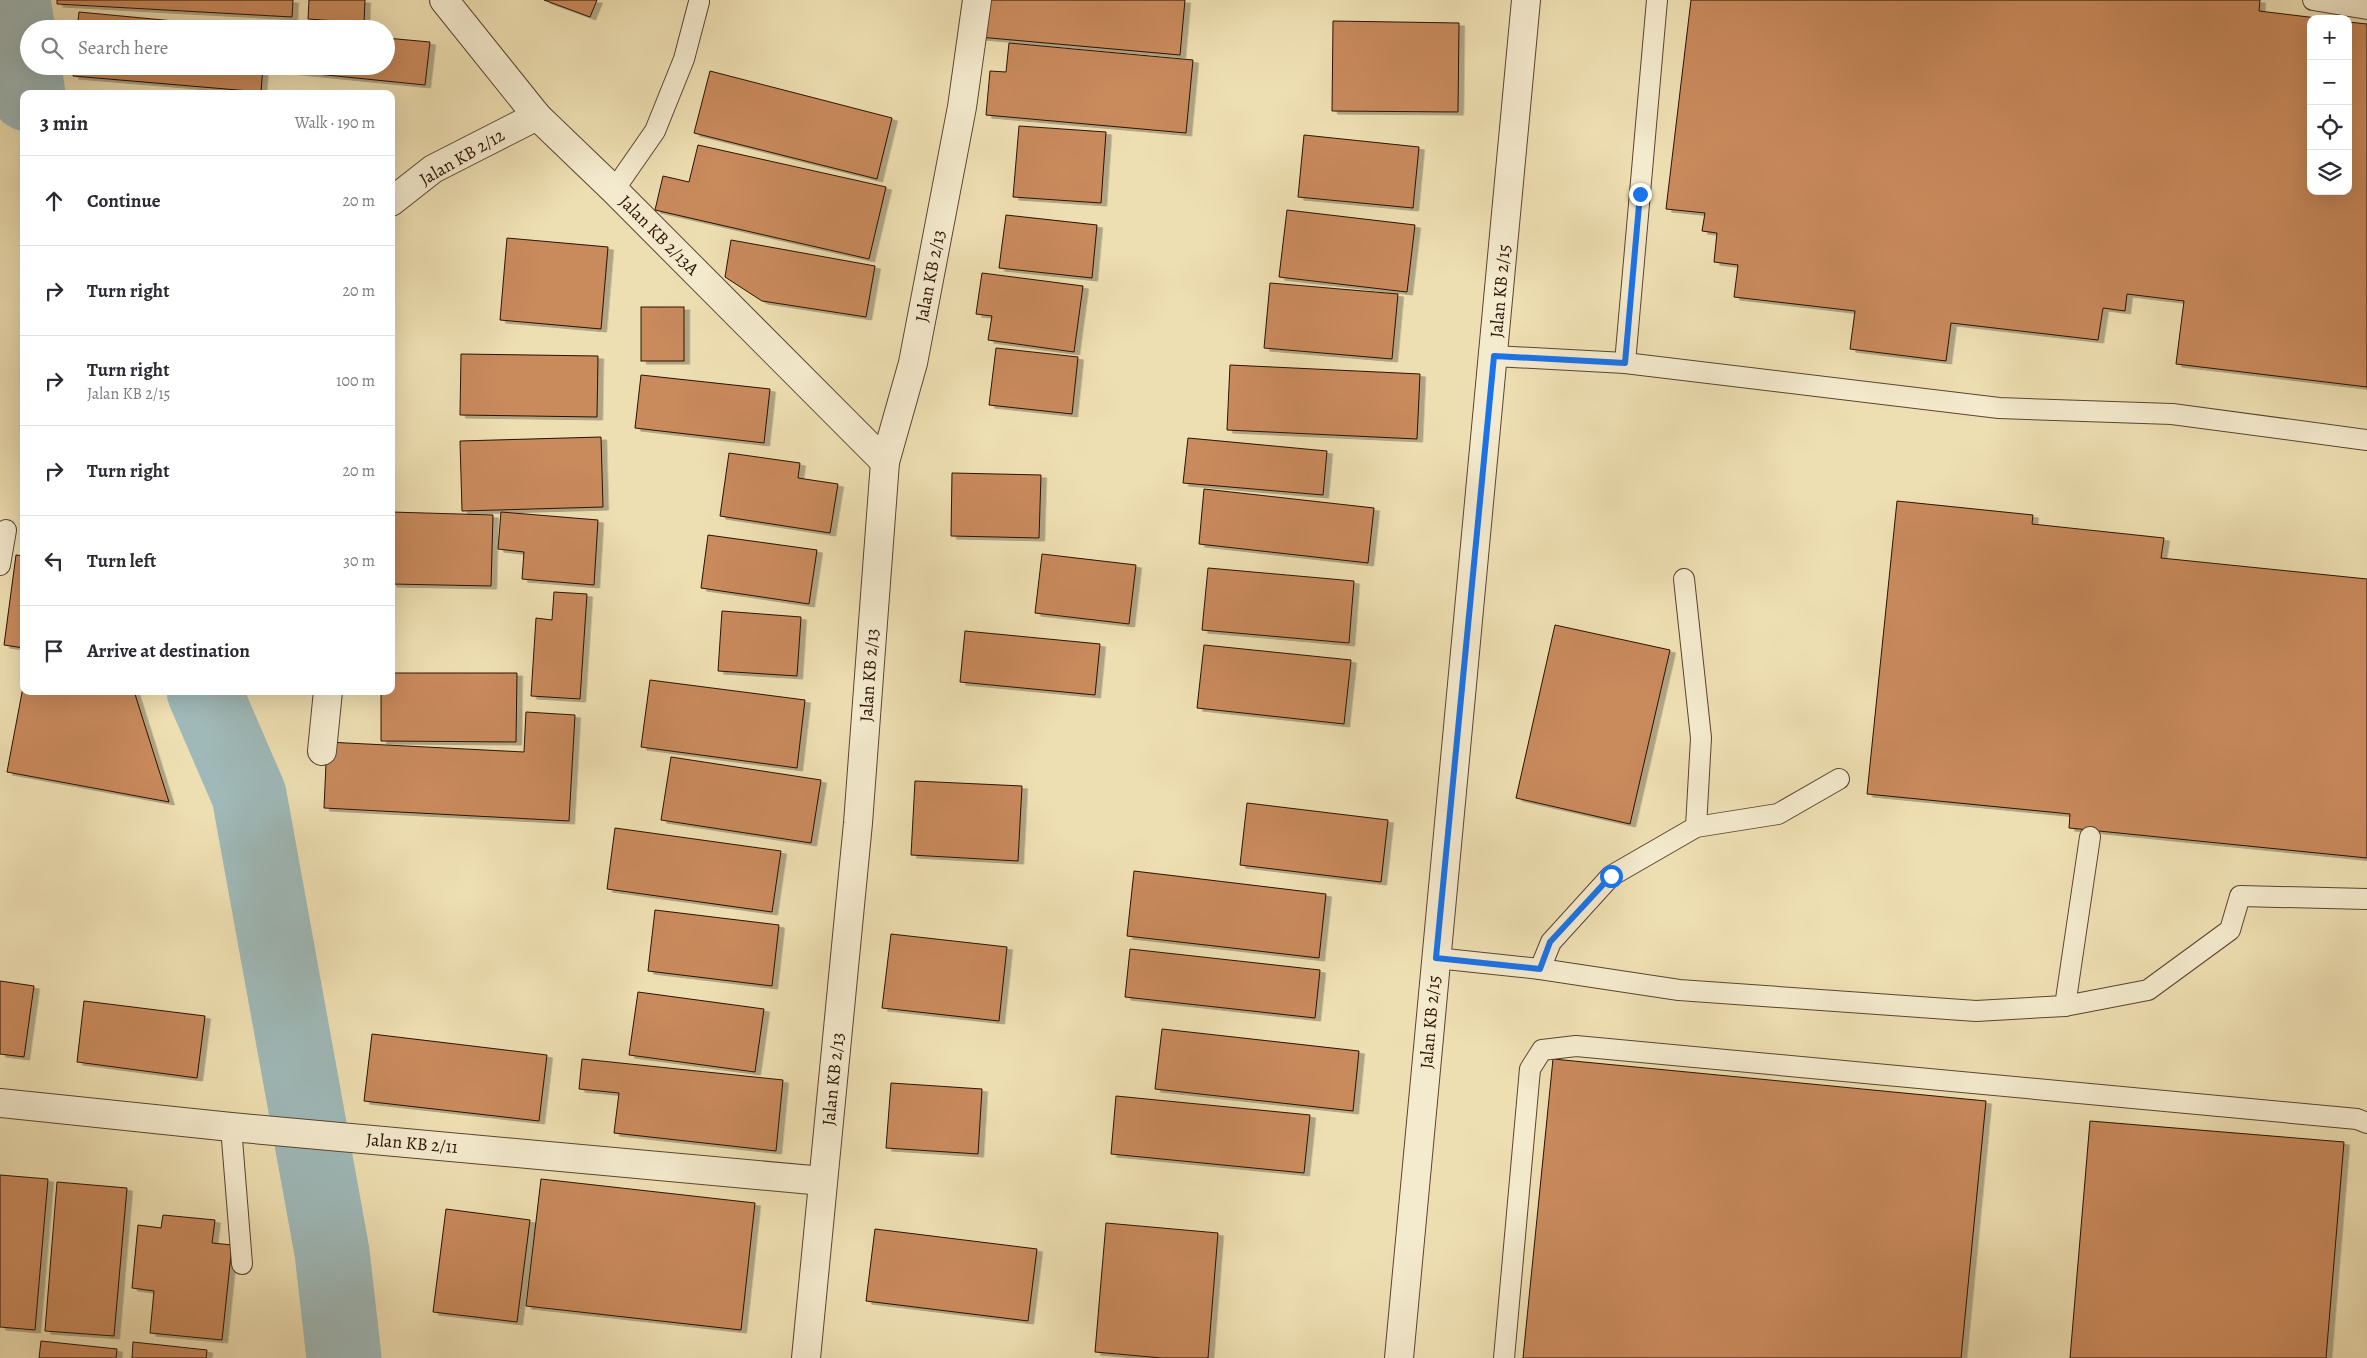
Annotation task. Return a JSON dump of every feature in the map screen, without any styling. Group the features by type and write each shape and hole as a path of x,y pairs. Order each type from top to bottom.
{"street":[{"name":"Jalan KB 2/13A","path":"444,0 537,116 614,190 885,462"},
{"name":"Jalan KB 2/13","path":"806,1358 858,823 885,462 913,363 962,107 977,0"},
{"name":"Jalan KB 2/15","path":"1399,1358 1526,0"},
{"name":"Jalan KB 2/12","path":"395,199 433,169 537,116"},
{"path":"322,751 328,695"},
{"name":"Jalan KB 2/11","path":"0,1103 240,1128 823,1181"}],"lane":[{"path":"1625,363 1657,0"},
{"path":"2314,0 2367,9"},
{"path":"614,190 655,131 684,59 699,2"},
{"path":"1494,356 1625,363 1999,408 2172,414 2367,440"},
{"path":"0,565 6,530"},
{"path":"1684,579 1701,738 1696,827"},
{"path":"1540,969 1550,942 1611,876 1696,827 1778,814 1839,779"},
{"path":"2065,1006 2090,837"},
{"path":"1436,958 1540,969 1680,990 1976,1011 2065,1006 2148,990 2230,930 2240,896 2367,899"},
{"path":"1504,1358 1530,1069 1542,1050 1576,1046 2347,1118 2367,1123"},
{"path":"240,1128 242,1264"}],"building":[{"path":"57,0 293,0 292,17 57,4"},
{"path":"309,0 365,0 364,20 308,19"},
{"path":"544,0 597,0 590,17"},
{"path":"982,0 1185,0 1180,55 979,37"},
{"path":"1691,0 2260,0 2259,11 2307,17 2307,195 2352,195 2352,22 2367,24 2367,387 2176,364 2184,301 2127,294 2125,311 2103,308 2098,340 1951,323 1946,361 1850,349 1855,311 1734,297 1738,265 1714,262 1717,233 1702,231 1705,213 1666,209"},
{"path":"79,12 163,20 78,20"},
{"path":"1333,21 1459,23 1458,112 1332,111"},
{"path":"395,39 430,42 425,85 326,75 395,75"},
{"path":"1009,43 1193,60 1186,133 986,115 990,71 1006,72"},
{"path":"710,71 892,118 877,179 694,133"},
{"path":"262,75 261,90 238,90 73,76"},
{"path":"1019,126 1106,132 1101,203 1013,197"},
{"path":"1304,135 1419,147 1413,208 1298,197"},
{"path":"698,145 886,187 869,259 655,210 663,176 689,182"},
{"path":"1287,210 1415,225 1407,292 1279,277"},
{"path":"1006,215 1097,225 1092,278 999,268"},
{"path":"507,238 608,247 601,329 500,320"},
{"path":"731,240 875,266 866,317 762,301 725,277"},
{"path":"982,273 1083,286 1074,352 988,340 992,316 976,314"},
{"path":"1270,283 1398,294 1392,359 1264,348"},
{"path":"641,307 684,307 684,361 641,361"},
{"path":"996,348 1078,357 1072,414 989,405"},
{"path":"461,354 598,356 597,417 460,415"},
{"path":"1230,365 1420,374 1417,439 1227,430"},
{"path":"641,375 770,389 764,443 635,428"},
{"path":"601,437 603,507 462,511 460,441"},
{"path":"1188,438 1327,451 1323,495 1183,483"},
{"path":"729,453 800,463 798,478 838,484 830,533 720,516"},
{"path":"952,473 1041,475 1039,538 951,536"},
{"path":"1204,489 1374,508 1368,563 1199,544"},
{"path":"1897,501 2033,515 2032,524 2164,538 2161,558 2367,579 2367,858 2069,828 2070,814 1867,794"},
{"path":"395,512 493,515 491,586 395,584"},
{"path":"501,512 598,520 594,585 522,579 524,552 498,549"},
{"path":"708,535 817,550 809,604 701,588"},
{"path":"1042,554 1136,565 1129,624 1035,613"},
{"path":"16,555 20,556 20,647 4,645"},
{"path":"1208,568 1354,581 1349,643 1202,630"},
{"path":"554,592 587,594 580,699 531,696 536,618 552,620"},
{"path":"722,611 801,617 797,676 718,671"},
{"path":"1555,625 1670,650 1630,824 1516,798"},
{"path":"965,631 1100,644 1095,695 960,682"},
{"path":"1204,645 1351,660 1344,724 1197,708"},
{"path":"395,673 517,673 516,742 381,741 381,695 395,695"},
{"path":"650,680 805,700 797,768 641,747"},
{"path":"22,695 135,695 169,802 7,772"},
{"path":"526,712 575,715 569,821 324,808 327,742 524,752"},
{"path":"671,757 821,780 811,843 661,820"},
{"path":"915,781 1022,786 1018,861 911,855"},
{"path":"1247,803 1388,820 1381,882 1240,865"},
{"path":"615,828 781,851 772,912 607,889"},
{"path":"1134,871 1326,894 1319,958 1127,936"},
{"path":"655,910 779,925 772,986 648,971"},
{"path":"891,934 1007,947 999,1021 882,1008"},
{"path":"1130,949 1320,970 1315,1018 1125,997"},
{"path":"0,981 34,986 24,1057 0,1054"},
{"path":"638,992 764,1009 755,1072 629,1055"},
{"path":"84,1001 205,1016 197,1078 77,1062"},
{"path":"1162,1029 1359,1051 1353,1111 1155,1089"},
{"path":"372,1034 547,1055 539,1121 364,1101"},
{"path":"582,1059 783,1080 776,1151 614,1133 619,1093 579,1089"},
{"path":"1553,1059 1986,1101 1961,1358 1523,1358"},
{"path":"891,1083 982,1089 978,1154 886,1148"},
{"path":"1116,1096 1310,1115 1304,1173 1111,1154"},
{"path":"2090,1121 2344,1142 2326,1358 2070,1358"},
{"path":"0,1175 48,1179 35,1330 0,1327"},
{"path":"541,1179 755,1203 741,1330 526,1306"},
{"path":"57,1182 127,1188 114,1336 45,1331"},
{"path":"446,1209 530,1220 517,1322 433,1312"},
{"path":"163,1215 215,1220 212,1243 232,1245 222,1340 150,1333 154,1291 132,1288 138,1225 161,1228"},
{"path":"1106,1223 1218,1233 1208,1358 1162,1358 1095,1352"},
{"path":"875,1229 1037,1249 1028,1321 866,1301"},
{"path":"41,1341 117,1349 116,1358 39,1358"},
{"path":"133,1342 207,1350 206,1358 132,1358"}],"waterway":[{"path":"13,0 20,44"},
{"path":"25,75 27,90"},
{"path":"206,695 249,795 332,1252 344,1358"}],"route":[{"path":"1611,876 1550,942 1540,969 1436,958 1480,483 1494,356 1625,363 1640,194"}]}
